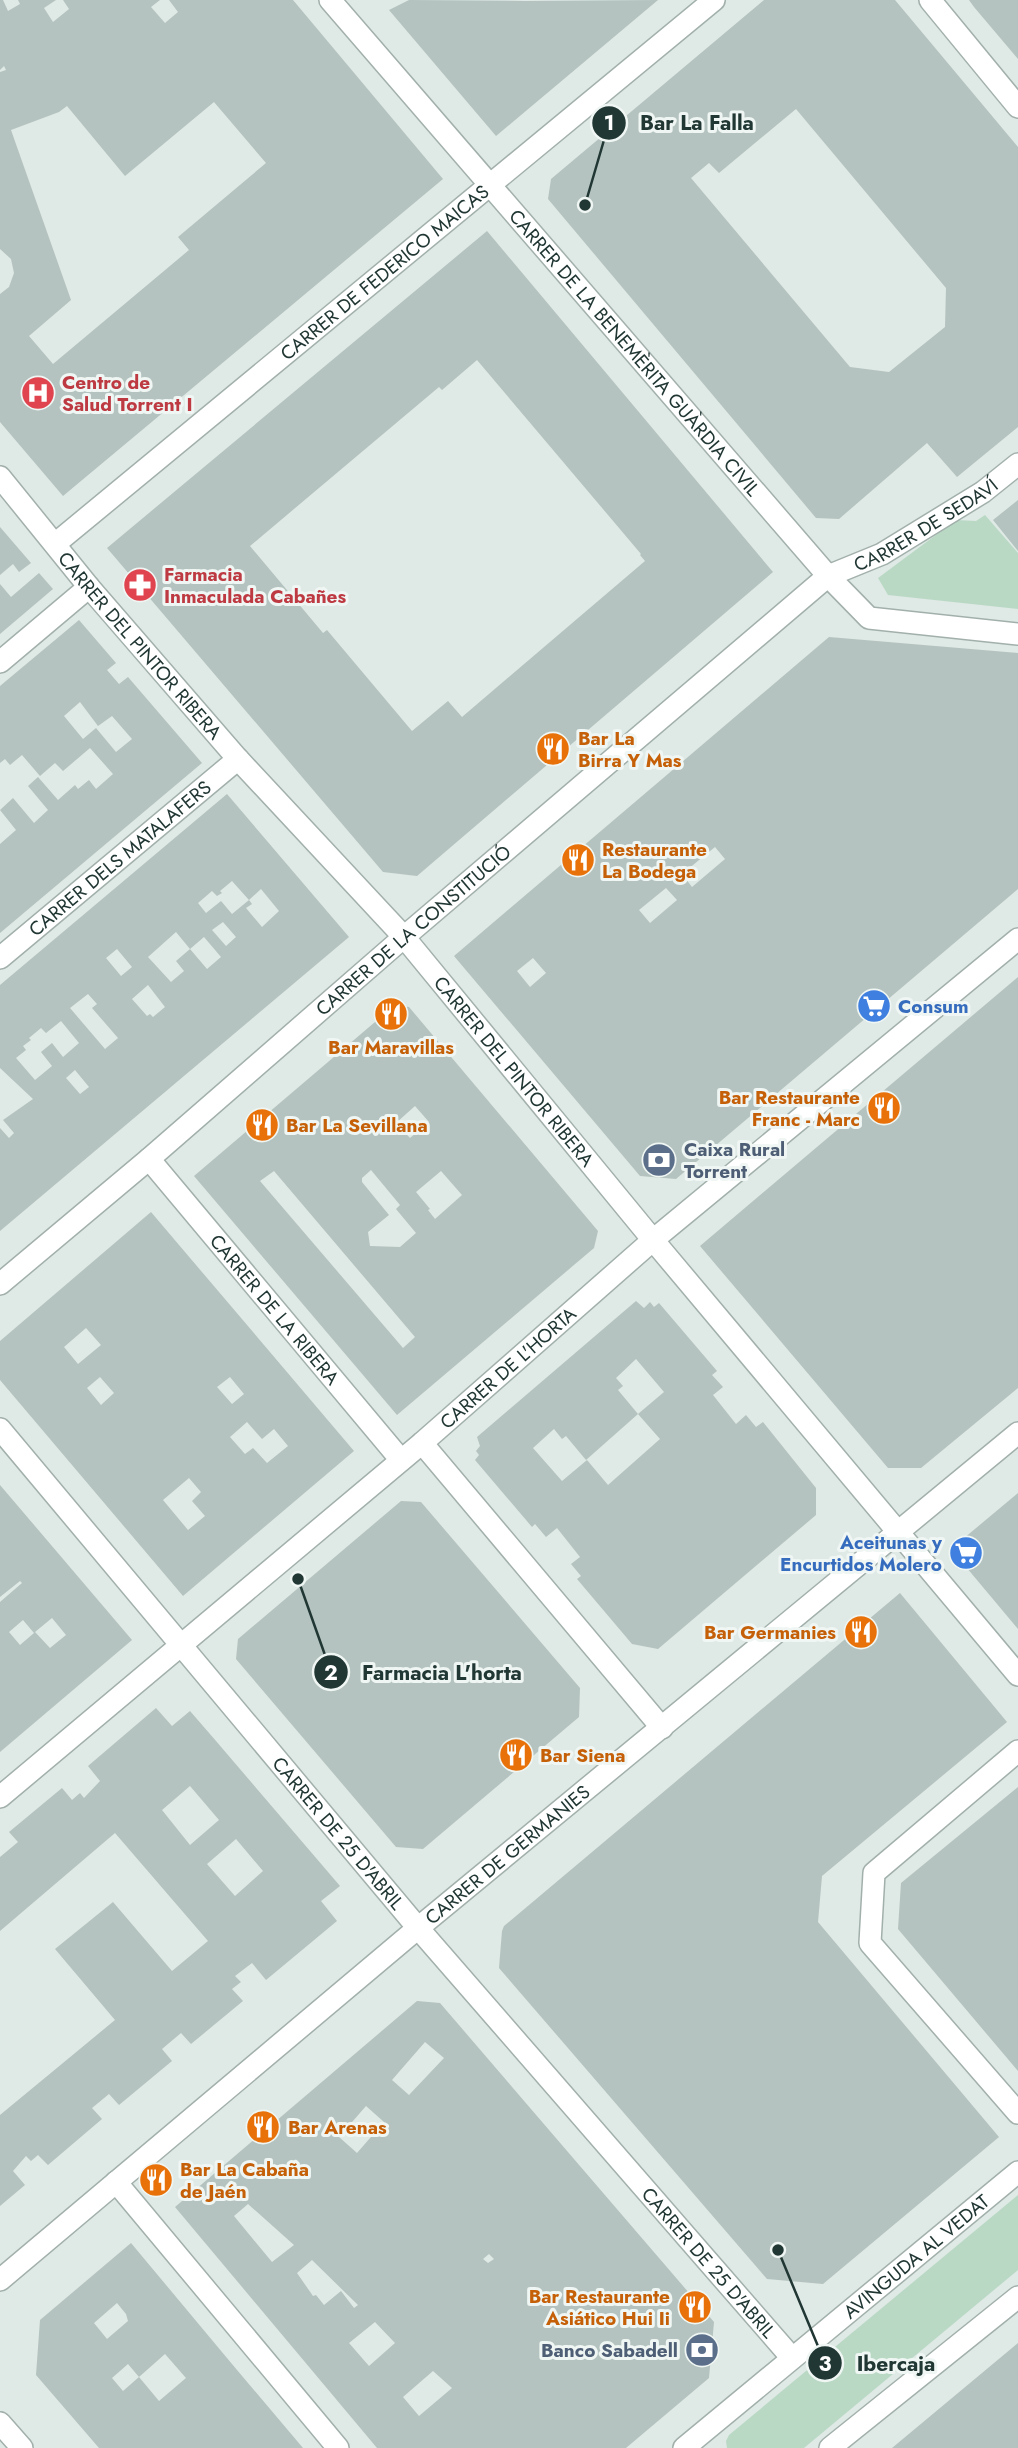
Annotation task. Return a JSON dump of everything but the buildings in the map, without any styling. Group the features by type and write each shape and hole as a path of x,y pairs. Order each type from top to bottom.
{"street":[{"name":"CARRER DE LA BENEMÈRITA GUÀRDIA CIVIL","path":"330,0 828,576 869,618 1018,634"},
{"name":"CARRER DE FEDERICO MAICAS","path":"55,544 714,0"},
{"path":"930,0 1018,107"},
{"name":"CARRER DE SEDAVÍ","path":"828,576 882,554 983,492 1018,464"},
{"name":"CARRER DEL PINTOR RIBERA","path":"1,481 238,759 404,937 653,1240 1018,1675"},
{"name":"CARRER DE LA CONSTITUCIÓ","path":"0,1284 828,576"},
{"path":"0,662 89,587"},
{"name":"CARRER DELS MATALAFERS","path":"0,958 238,759"},
{"name":"CARRER DE L'HORTA","path":"0,1797 422,1443 653,1240 1018,939"},
{"name":"CARRER DE LA RIBERA","path":"149,1159 401,1460"},
{"name":"CARRER DE 25 D'ABRIL","path":"0,1429 418,1928 792,2358"},
{"name":"CARRER DE GERMANIES","path":"0,2280 418,1928 1018,1433"},
{"path":"422,1443 662,1728"},
{"path":"1018,1751 874,1873 870,1943 1018,2113"},
{"name":"AVINGUDA AL VEDAT","path":"684,2448 1018,2172"},
{"path":"116,2182 338,2448"},
{"path":"830,2448 1018,2297"},
{"path":"0,2423 22,2448"}],"green space":[{"path":"985,515 1018,553 1018,609 888,595 878,578 956,520 976,521"},
{"path":"1018,2195 1018,2270 804,2448 727,2448 729,2435"}],"place":[{"name":"Bar La Falla","path":"585,205"},
{"name":"Centro de Salud Torrent I","path":"38,393"},
{"name":"Farmacia Inmaculada Cabañes","path":"140,585"},
{"name":"Bar La Birra Y Mas","path":"553,749"},
{"name":"Restaurante La Bodega","path":"578,860"},
{"name":"Consum","path":"874,1006"},
{"name":"Bar Maravillas","path":"391,1014"},
{"name":"Bar Restaurante Franc - Marc","path":"884,1108"},
{"name":"Bar La Sevillana","path":"262,1125"},
{"name":"Caixa Rural Torrent","path":"659,1160"},
{"name":"Aceitunas y Encurtidos Molero","path":"966,1553"},
{"name":"Farmacia L'horta","path":"298,1579"},
{"name":"Bar Germanies","path":"861,1632"},
{"name":"Bar Siena","path":"516,1755"},
{"name":"Bar Arenas","path":"263,2127"},
{"name":"Bar La Cabaña de Jaén","path":"156,2180"},
{"name":"Ibercaja","path":"778,2250"},
{"name":"Bar Restaurante Asiático Hui Ii","path":"695,2307"},
{"name":"Banco Sabadell","path":"702,2350"}]}
